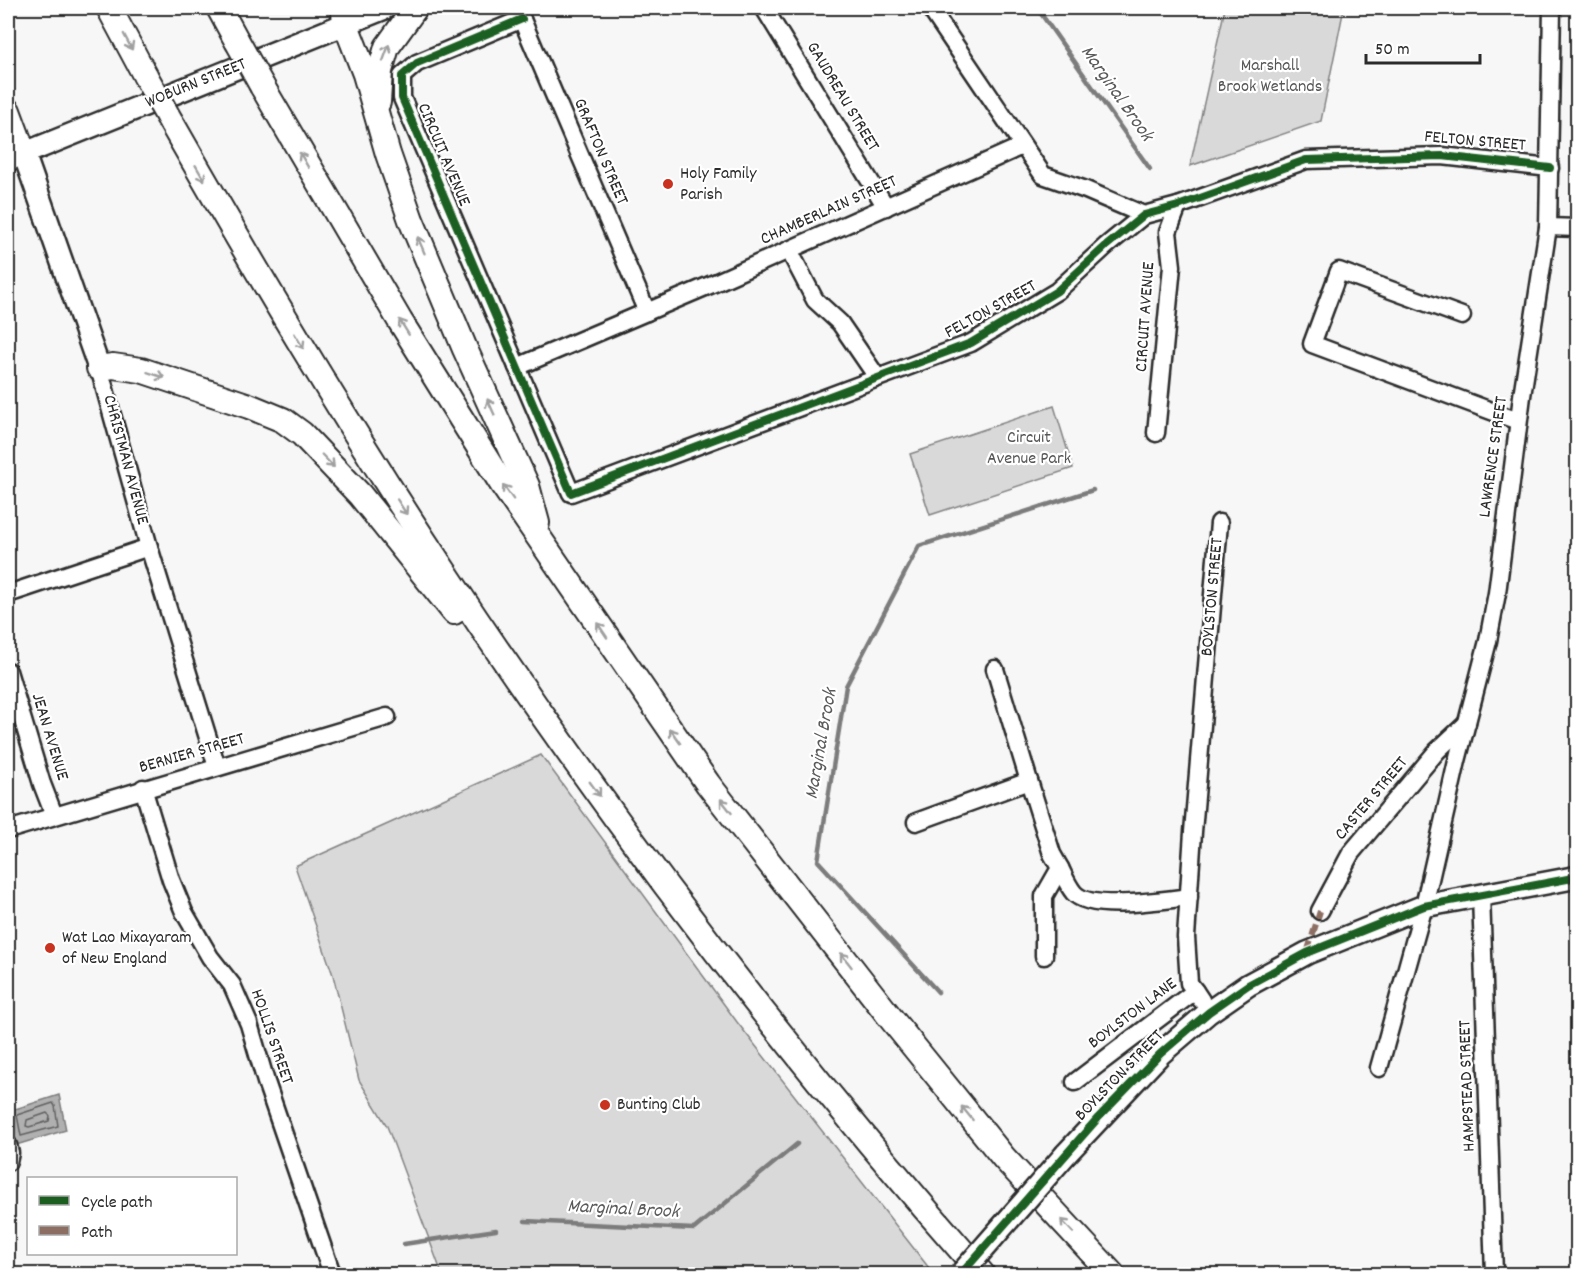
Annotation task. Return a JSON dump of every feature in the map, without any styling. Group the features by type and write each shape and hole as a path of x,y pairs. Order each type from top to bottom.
{"highway":[{"path":"110,8 146,77 233,230 347,421 444,572 570,754 674,896 833,1099 982,1275"},
{"path":"219,8 262,86 400,321 502,484 708,784 893,1021 1004,1158 1112,1275"},
{"path":"382,131 378,96 380,71 387,47 415,8"},
{"path":"345,16 411,220 527,486 542,540"},
{"path":"8,111 16,157"},
{"path":"99,368 113,366 134,368 192,386 269,413 283,420 302,435 360,495 570,754"}],"main road":[{"name":"WOBURN STREET","path":"16,157 345,16 385,8"},
{"name":"CHRISTMAN AVENUE","path":"16,157 99,368"},
{"name":"BOYLSTON STREET","path":"961,1275 1066,1154 1160,1054 1209,1012 1248,985 1307,953 1424,906 1578,877"}],"street":[{"name":"GAUDREAU STREET","path":"764,8 886,207"},
{"path":"930,8 1043,176 1086,190 1144,215"},
{"name":"LAWRENCE STREET","path":"1378,1068 1424,906 1446,805 1488,641 1497,593 1518,422 1548,227 1552,8"},
{"name":"GRAFTON STREET","path":"520,13 647,312"},
{"name":"CIRCUIT AVENUE","path":"517,367 402,98 402,76 417,63 520,13"},
{"name":"CHAMBERLAIN STREET","path":"517,367 789,250 1022,146"},
{"name":"FELTON STREET","path":"517,367 571,494 971,343 1057,291 1144,215 1178,206 1305,160 1442,156 1550,168"},
{"name":"CIRCUIT AVENUE","path":"1156,433 1172,266 1168,232 1178,206"},
{"path":"1548,227 1578,228"},
{"path":"789,250 815,300 840,323 877,377"},
{"path":"1462,316 1339,271 1312,344 1518,422"},
{"name":"CHRISTMAN AVENUE","path":"99,368 149,548 217,767"},
{"name":"BOYLSTON STREET","path":"1195,991 1189,982 1186,937 1219,523"},
{"path":"8,594 149,548"},
{"path":"996,669 1052,854 1075,894 1096,904 1134,903 1189,897"},
{"name":"JEAN AVENUE","path":"8,671 42,784 54,814"},
{"name":"BERNIER STREET","path":"8,830 54,814 387,717"},
{"name":"CASTER STREET","path":"1320,911 1351,853 1437,751 1467,723"},
{"path":"916,822 1029,781"},
{"name":"HOLLIS STREET","path":"143,788 171,880 184,912 210,957 232,985 249,1024 266,1082 332,1275"},
{"path":"1044,956 1044,896 1060,868"},
{"name":"HAMPSTEAD STREET","path":"1481,895 1494,1275"},
{"name":"BOYLSTON LANE","path":"1075,1082 1195,991 1209,1012"},
{"path":"8,1144 10,1153 8,1162"}],"green space":[{"name":"Marshall Brook Wetlands","path":"1225,8 1344,8 1321,121 1190,166"},
{"name":"Circuit Avenue Park","path":"1054,406 1073,468 930,515 910,454"},
{"path":"541,755 737,1022 929,1268 923,1274 442,1274 387,1126 359,1080 333,975 295,866"}],"water":[{"path":"59,1095 66,1130 16,1145 9,1111"}],"waterway":[{"name":"Marginal Brook","path":"1037,8 1150,169"},
{"name":"Marginal Brook","path":"938,992 818,861 846,686 919,546 1093,490"},
{"name":"Marginal Brook","path":"525,1221 694,1229 797,1144"},
{"name":"Marginal Brook","path":"404,1244 496,1230"}],"marked path":[{"path":"1307,953 1320,911"}],"cycle path":[{"path":"522,19 417,63 402,76 402,98 571,493 971,343 1057,291 1144,215 1178,206 1306,160 1442,156 1550,168"},
{"path":"961,1274 1098,1118 1160,1054 1209,1012 1248,985 1307,953 1424,906 1578,877"}],"place":[{"name":"Holy Family Parish","path":"668,184"},
{"name":"Wat Lao Mixayaram of New England","path":"50,948"},
{"name":"Bunting Club","path":"605,1105"}]}
